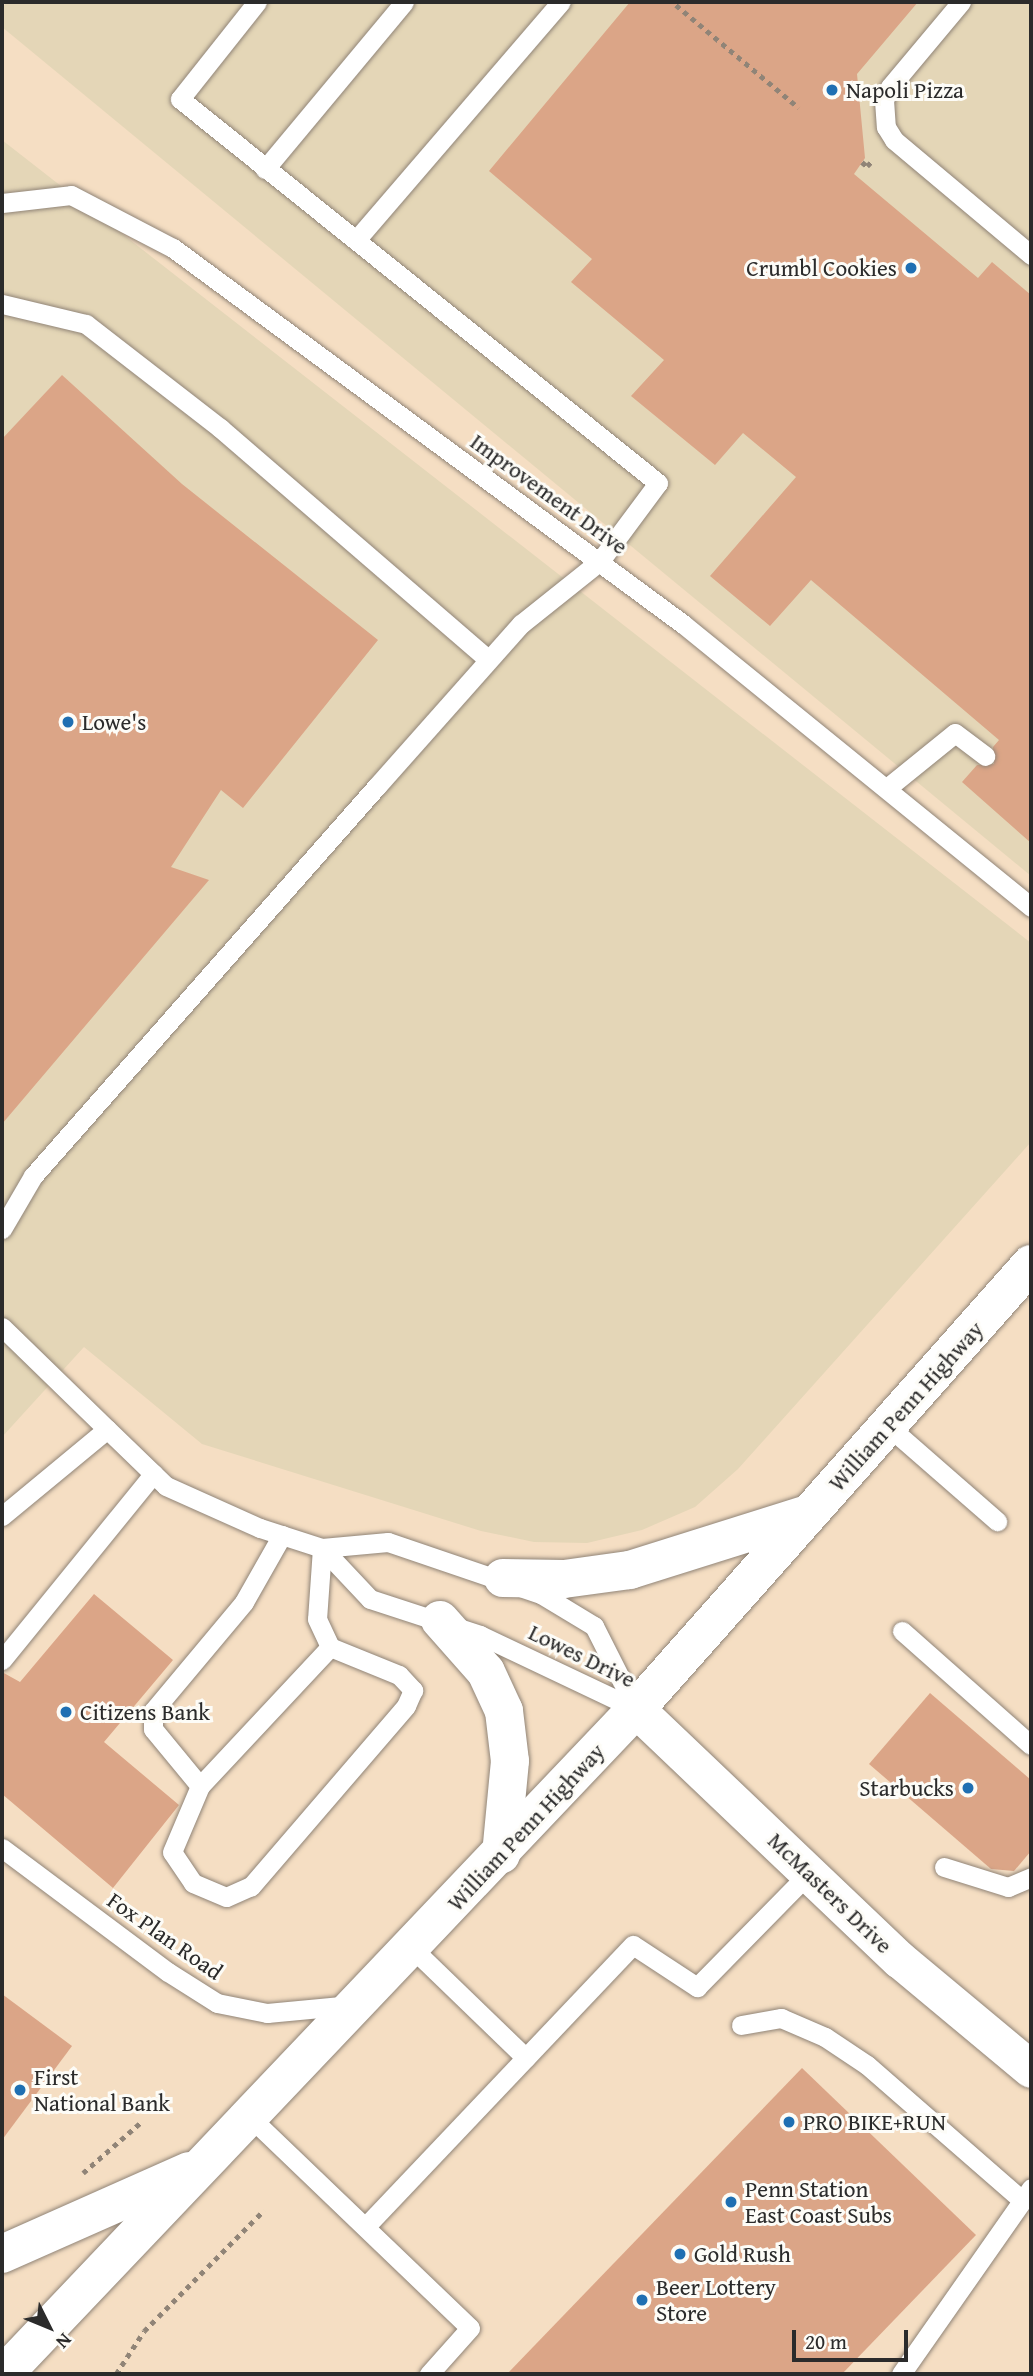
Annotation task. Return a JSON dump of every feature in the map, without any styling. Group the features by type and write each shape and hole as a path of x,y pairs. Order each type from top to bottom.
{"highway":[{"name":"William Penn Highway","path":"4,2374 501,1855 636,1709 1031,1264"},
{"path":"503,1578 564,1579 630,1570 810,1513"},
{"path":"440,1620 486,1672 504,1712 510,1762 501,1855"},
{"path":"2,2254 210,2161"}],"street":[{"name":"McMasters Drive","path":"636,1709 954,2008 1031,2069"}],"lane":[{"path":"2,1229 33,1177 488,659 558,590 600,561 658,483 180,99 257,2"},
{"path":"265,169 404,2"},
{"path":"356,240 561,2"},
{"path":"961,2 890,87 884,100 886,127 894,140 1031,255"},
{"name":"Improvement Drive","path":"2,203 71,195 173,248 600,561 887,788 1031,907"},
{"path":"2,303 86,324 220,428 488,659"},
{"path":"887,788 955,733 985,756"},
{"name":"Lowes Drive","path":"2,1327 153,1474 185,1497 323,1548 388,1542 503,1578 594,1626 636,1709"},
{"path":"888,1426 997,1521"},
{"path":"2,1516 107,1429"},
{"path":"2,1660 153,1474"},
{"path":"200,1786 153,1729 153,1712 244,1602 282,1535"},
{"path":"323,1548 317,1619 330,1647 399,1675 413,1690 406,1706 251,1886 226,1897 193,1883 172,1852 200,1786 330,1647"},
{"name":"Lowes Drive","path":"323,1548 370,1599 440,1620 512,1649 636,1709"},
{"path":"902,1631 1031,1745"},
{"name":"Fox Plan Road","path":"2,1848 217,2003 267,2013 360,2004"},
{"path":"944,1867 1007,1887 1031,1877"},
{"path":"367,2225 633,1945 697,1987 809,1873"},
{"path":"412,1948 526,2057"},
{"path":"741,2025 780,2018 825,2037 867,2065 1027,2194 901,2374"},
{"path":"251,2118 367,2225 470,2328 429,2374"}],"path":[{"path":"676,5 799,108"},
{"path":"116,2374 144,2331 264,2210"}],"shaded area":[{"path":"7,2 1031,2 1031,876 2,27 2,8"},
{"path":"2,140 1031,943 1031,1142 738,1469 695,1507 642,1530 587,1543 534,1542 481,1531 202,1444 84,1347 2,1437"}],"building":[{"path":"630,2 918,2 857,74 865,158 854,174 978,278 992,262 1031,295 1031,843 962,782 977,765 994,764 993,747 999,740 811,580 770,626 710,576 796,477 743,433 715,465 631,396 664,360 571,282 592,259 489,171"},
{"name":"Lowe's","path":"62,375 182,484 378,640 243,808 221,790 171,867 209,880 2,1124 2,439"},
{"name":"Citizens Bank","path":"94,1594 173,1660 104,1742 179,1805 113,1888 2,1794 2,1672 20,1682"},
{"path":"930,1693 1031,1780 1031,1851 1014,1871 991,1869 869,1764"},
{"name":"First National Bank","path":"2,1994 72,2046 2,2140"},
{"path":"802,2068 976,2235 842,2374 507,2374"}],"place":[{"name":"Napoli Pizza","path":"832,90"},
{"name":"Crumbl Cookies","path":"911,268"},
{"name":"Lowe's","path":"68,722"},
{"name":"Citizens Bank","path":"66,1712"},
{"name":"Starbucks","path":"968,1788"},
{"name":"First National Bank","path":"20,2090"},
{"name":"PRO BIKE+RUN","path":"789,2122"},
{"name":"Penn Station East Coast Subs","path":"731,2202"},
{"name":"Gold Rush","path":"680,2254"},
{"name":"Beer Lottery Store","path":"642,2300"}]}
